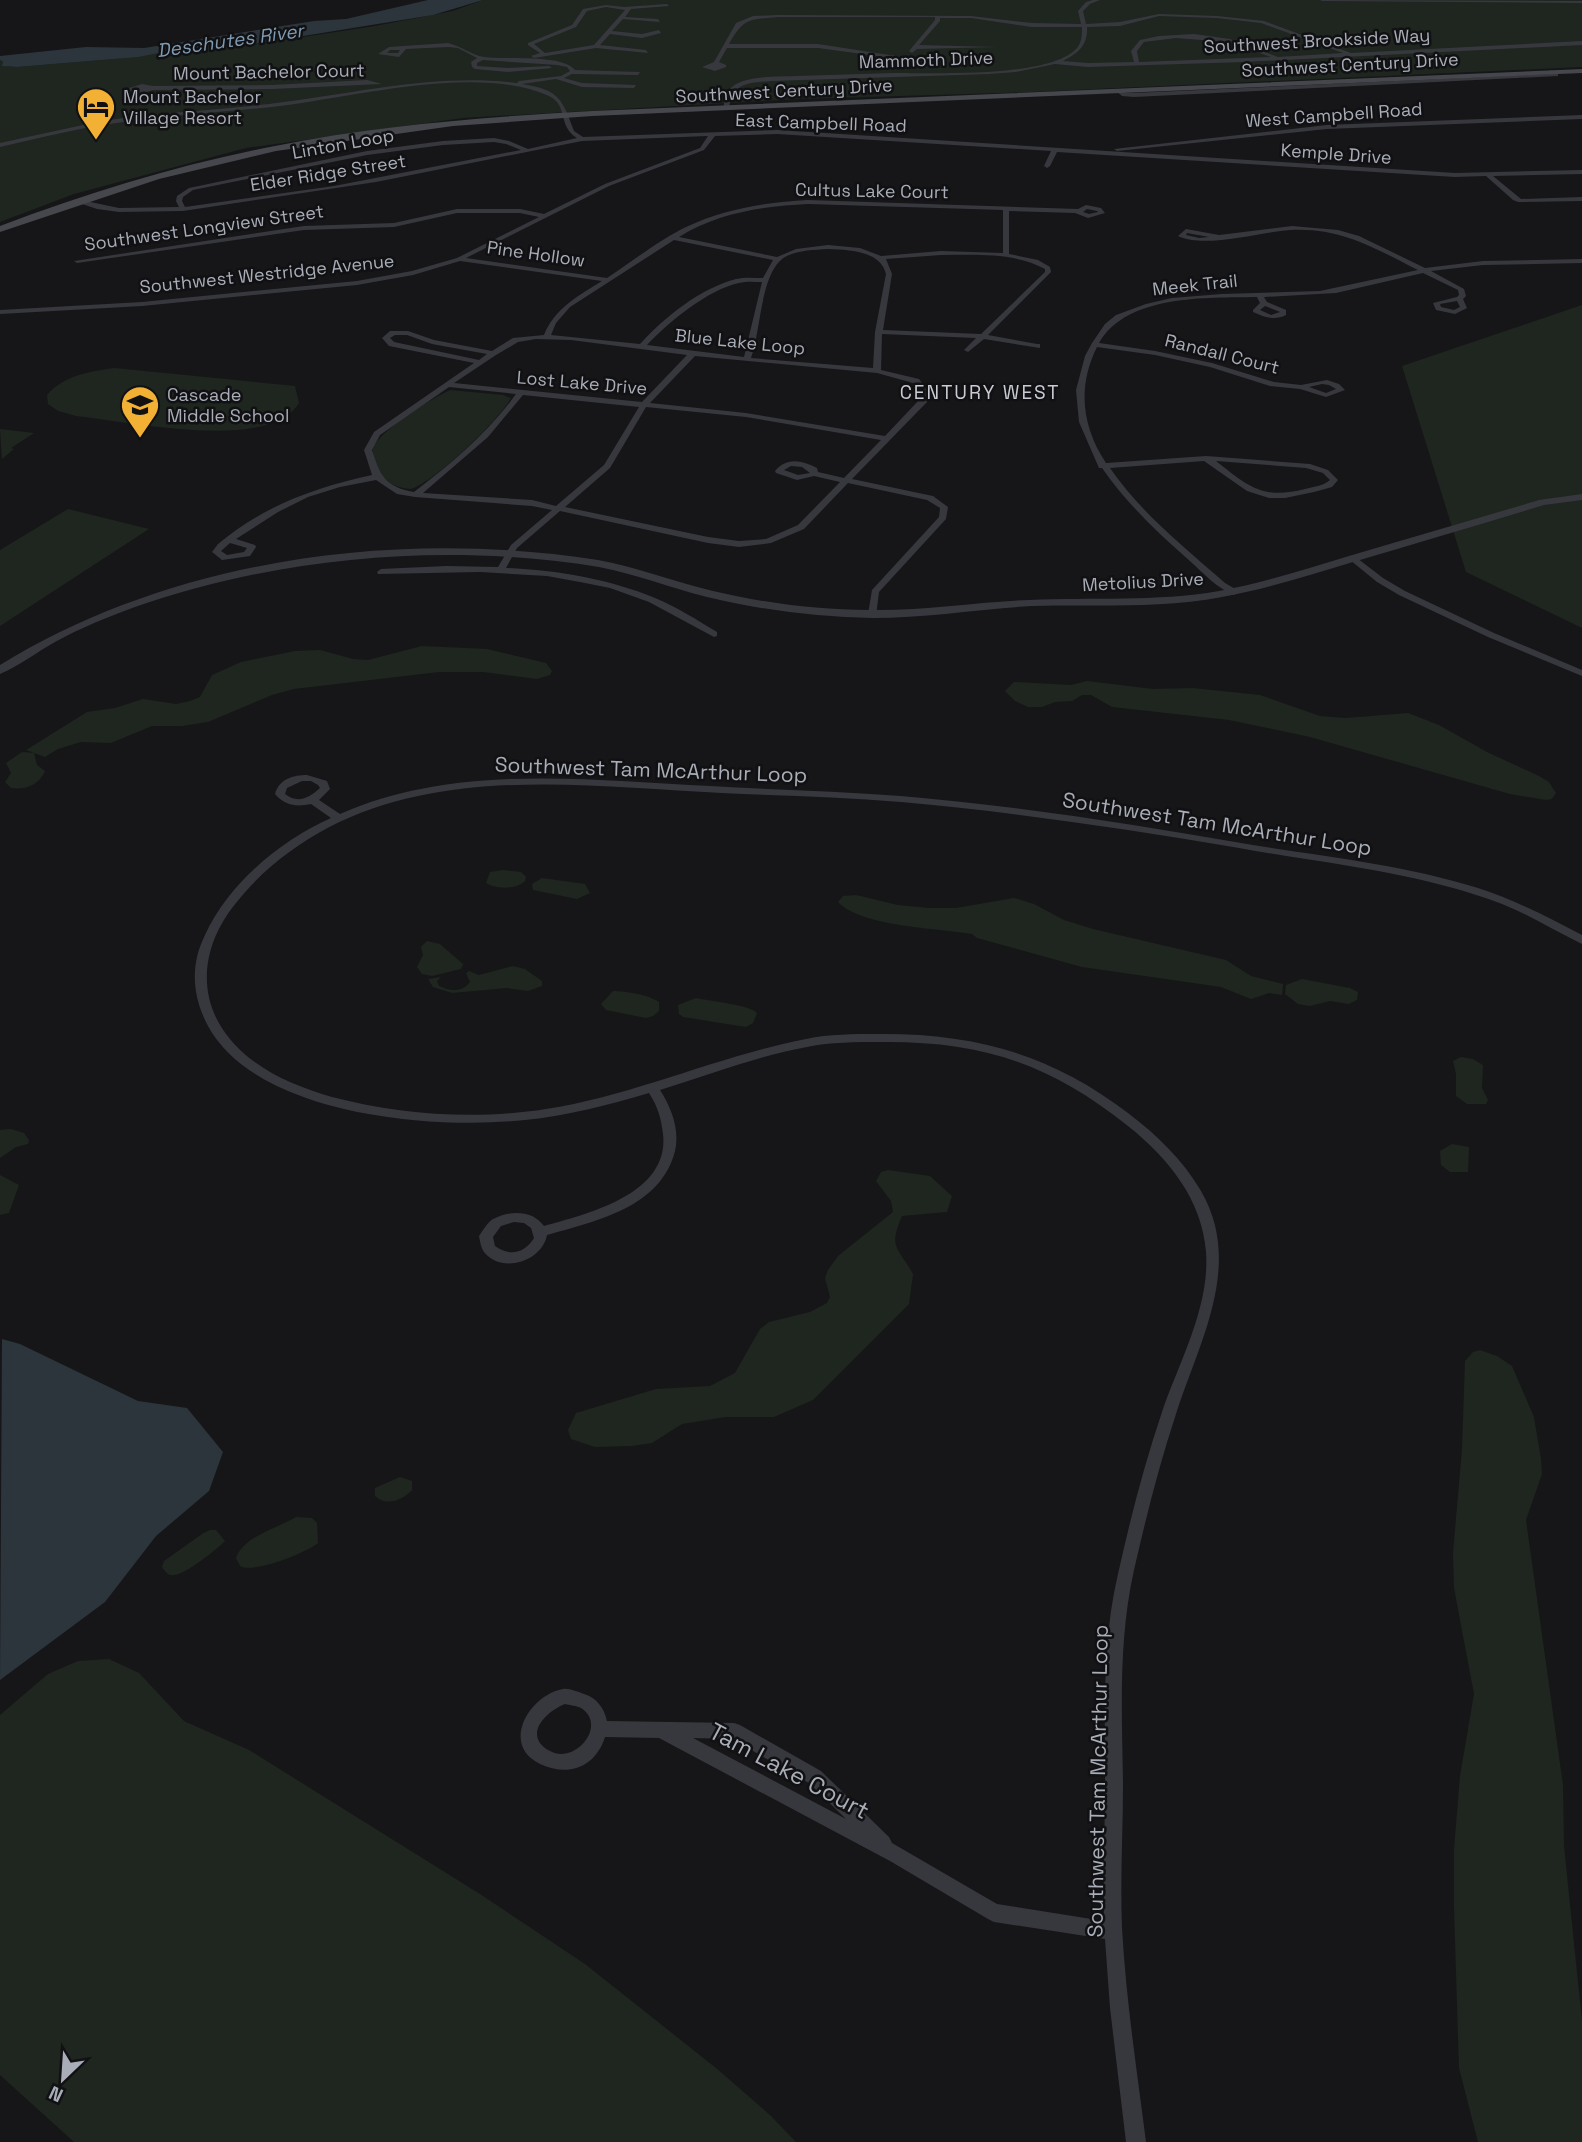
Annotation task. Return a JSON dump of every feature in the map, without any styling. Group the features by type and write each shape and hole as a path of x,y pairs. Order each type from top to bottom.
{"main road":[{"name":"Southwest Century Drive","path":"0,229 76,201 196,166 303,144 428,126 726,108 1582,71"}],"street":[{"name":"Mammoth Drive","path":"726,108 726,97 733,87 741,83 895,70 987,72 1054,62 1076,53 1085,37 1080,11 1088,3 1098,0"},
{"path":"1322,0 1582,2"},
{"path":"544,54 530,44 574,26 580,21 585,10 606,6 626,8 667,5"},
{"path":"528,61 544,54 579,51 602,43 607,32 629,11 626,8"},
{"path":"716,63 735,27 753,18 790,16 971,17 1031,25 1084,26 1120,24 1159,16 1247,19 1274,26 1349,54"},
{"path":"895,70 937,20 937,16"},
{"path":"624,18 658,21"},
{"path":"607,32 642,36 659,32"},
{"path":"1137,63 1134,57 1137,45 1142,41 1166,37 1237,41 1277,58"},
{"name":"Southwest Brookside Way","path":"1054,62 1088,65 1582,43"},
{"path":"596,46 646,51"},
{"path":"725,46 818,46 906,58"},
{"path":"404,48 458,47 482,58 567,65 572,72"},
{"path":"915,47 995,47"},
{"path":"482,58 474,62 475,67 508,70 567,65"},
{"path":"516,85 526,81 557,78 572,72 638,73"},
{"path":"557,78 582,85 634,86"},
{"name":"Mount Bachelor Court","path":"153,88 272,88 367,82 385,88"},
{"path":"0,145 111,121 283,104 385,88 457,84 516,85 544,92 564,105 571,132 582,139"},
{"name":"West Campbell Road","path":"1089,152 1302,129 1582,117"},
{"name":"East Campbell Road","path":"582,139 777,132 1089,152"},
{"name":"Southwest Westridge Avenue","path":"0,312 142,304 357,283 413,273 459,260 607,185 702,149 713,134"},
{"name":"Elder Ridge Street","path":"76,201 127,211 183,209 349,187 582,139"},
{"name":"Linton Loop","path":"183,209 180,196 191,189 367,153 474,140 507,142 526,150"},
{"path":"1046,166 1054,150"},
{"name":"Kemple Drive","path":"1089,152 1489,176 1582,172"},
{"path":"1489,176 1515,199 1521,201 1582,199"},
{"name":"Cultus Lake Court","path":"547,337 553,322 568,306 673,238 710,218 770,204 837,202 1077,211"},
{"path":"1006,209 1006,256"},
{"name":"Southwest Longview Street","path":"77,261 304,228 337,225 378,228 457,211 510,210 544,216"},
{"path":"1216,236 1240,237 1292,228 1338,232 1357,237 1427,270 1461,289 1463,296 1460,299"},
{"path":"673,238 778,259"},
{"path":"747,360 762,304 765,280 778,259 791,252 835,247 881,258 904,253 1006,256 1037,260 1048,268 1048,272 968,350"},
{"path":"877,371 879,332 889,274 881,258"},
{"name":"Pine Hollow","path":"459,260 608,280"},
{"name":"Meek Trail","path":"1234,592 1139,508 1102,466 1089,443 1079,407 1079,389 1085,365 1102,331 1111,321 1145,306 1189,299 1261,299 1321,293 1427,270 1470,264 1582,261"},
{"path":"642,347 672,318 727,285 743,280 765,280"},
{"path":"879,332 982,336 1037,346"},
{"path":"480,362 393,344 386,338 393,333 408,333 432,342 493,354"},
{"name":"Blue Lake Loop","path":"547,337 642,347 747,360 877,371 916,381 926,393 924,400 888,439 801,527 768,541 723,543 560,508 513,501 415,495 388,486 377,477 368,450 377,434 480,362 516,341 547,337"},
{"name":"Randall Court","path":"1095,345 1154,353 1212,365 1273,384 1301,387"},
{"path":"500,570 508,554 607,466 644,405 692,354"},
{"name":"Lost Lake Drive","path":"448,385 713,413 888,439"},
{"path":"415,495 448,471 489,433 521,393"},
{"path":"1102,466 1206,458 1306,466 1320,469 1330,474 1334,480 1329,485 1279,496 1265,496 1206,458"},
{"path":"814,474 930,498 944,507 943,517 875,592 873,614"},
{"path":"230,540 298,496 377,477"},
{"name":"Metolius Drive","path":"0,670 68,631 161,596 226,578 298,564 362,557 508,554 603,565 689,588 778,607 873,614 920,613 1023,603 1159,602 1191,600 1234,592 1543,502 1582,497"},
{"path":"1353,558 1376,574 1380,580 1402,593 1468,625 1582,673"},
{"path":"381,572 416,569 500,570 613,587 644,596 679,612 714,634"},
{"name":"Southwest Tam McArthur Loop","path":"1136,2142 1113,1931 1115,1637 1138,1522 1169,1411 1201,1322 1215,1262 1206,1211 1172,1156 1120,1112 1056,1069 1018,1055 972,1043 914,1037 807,1042 652,1088 558,1112 503,1118 434,1117 356,1107 306,1093 265,1074 229,1050 210,1020 200,992 199,964 208,935 245,884 275,857 338,818 383,801 445,787 497,783 563,783 890,799 1143,828 1464,888 1505,901 1582,940"},
{"path":"313,800 338,818"},
{"path":"541,1232 604,1214 637,1198 654,1182 667,1158 670,1139 667,1115 652,1088"},
{"path":"565,1696 579,1698 591,1705 598,1716 600,1729 596,1743 586,1754 565,1762 544,1758 534,1748 529,1735 531,1721 538,1709 550,1700 565,1696"},
{"name":"Tam Lake Court","path":"600,1729 734,1731 815,1777 896,1855"},
{"name":"Tam Lake Court","path":"659,1729 896,1855 994,1913 1113,1931"}],"shaded area":[{"path":"483,0 1582,0 1582,67 1031,92 799,99 463,118 246,148 74,194 0,222 0,60 8,67 17,67 164,52 224,49 375,26 453,11"},
{"path":"1582,305 1582,628 1466,572 1402,366"},
{"path":"114,368 295,386 299,403 283,418 259,427 229,430 161,427 76,416 58,411 48,404 47,395 61,383 77,376"},
{"path":"451,390 511,398 480,435 436,474 411,489 389,482 374,458 376,443 406,416"},
{"path":"0,429 34,433 11,448 14,449 2,459"},
{"path":"68,509 149,529 0,626 0,550"},
{"path":"422,646 487,649 546,663 552,671 550,675 537,679 483,672 439,672 294,689 272,695 208,722 182,726 152,726 111,743 81,742 58,749 45,757 26,750 87,712 115,708 143,699 176,704 200,697 212,675 241,662 295,651 320,650 368,660"},
{"path":"1087,681 1153,689 1192,688 1260,695 1320,716 1346,718 1408,713 1439,725 1487,752 1539,776 1549,782 1556,793 1552,799 1546,800 1510,794 1310,737 1229,720 1112,707 1091,695 1082,695 1072,701 1055,702 1042,707 1028,707 1015,701 1005,691 1014,682 1071,685"},
{"path":"22,752 34,753 37,765 45,771 31,786 11,788 5,782 11,773 6,763"},
{"path":"490,872 521,872 526,877 525,881 506,888 486,883"},
{"path":"542,878 585,884 590,893 577,899 533,890 532,884"},
{"path":"856,895 898,905 929,908 956,908 1014,898 1034,904 1064,920 1093,929 1226,960 1251,976 1283,984 1282,995 1269,993 1251,999 1221,987 1082,967 977,938 972,934 882,922 864,917 838,902 843,896"},
{"path":"427,941 440,944 463,964 461,969 432,976 422,974 417,967 423,955 421,947"},
{"path":"513,966 525,969 542,981 542,986 528,991 507,988 452,993 433,987 428,979 441,977 437,981 439,986 452,990 460,989 470,982 466,973 469,971 479,975"},
{"path":"1302,979 1350,988 1358,992 1357,1000 1349,1004 1330,1001 1310,1006 1298,1004 1285,994 1286,985"},
{"path":"613,991 655,1000 659,1002 659,1011 646,1018 606,1010 601,1004"},
{"path":"696,998 738,1006 757,1013 753,1023 746,1027 683,1017 679,1014 678,1005"},
{"path":"1461,1057 1473,1059 1483,1065 1482,1088 1488,1100 1486,1104 1467,1104 1456,1096 1453,1061"},
{"path":"11,1129 24,1133 29,1140 28,1144 16,1147 0,1158 0,1130"},
{"path":"1452,1144 1469,1147 1468,1172 1450,1172 1441,1165 1440,1151"},
{"path":"888,1170 930,1176 952,1196 947,1212 902,1216 895,1241 913,1274 909,1304 813,1400 774,1417 726,1417 682,1424 652,1443 595,1447 571,1439 568,1430 576,1413 656,1389 710,1386 735,1373 760,1329 769,1322 810,1312 827,1303 830,1297 825,1278 838,1256 893,1212 891,1201 876,1181 881,1172"},
{"path":"0,1175 19,1185 9,1213 0,1215"},
{"path":"1480,1350 1497,1356 1512,1366 1534,1417 1541,1459 1542,1474 1526,1520 1563,1785 1564,1846 1582,2021 1582,2142 1478,2142 1459,2068 1454,1849 1460,1776 1474,1694 1454,1588 1453,1553 1462,1449 1465,1361 1473,1352"},
{"path":"400,1477 412,1481 412,1490 408,1494 389,1502 375,1496 375,1488"},
{"path":"296,1517 312,1518 317,1523 318,1543 291,1557 267,1565 247,1568 240,1566 236,1558 246,1544"},
{"path":"210,1530 216,1530 225,1541 182,1572 170,1575 166,1572 162,1567 164,1561"},
{"path":"109,1659 139,1673 184,1721 249,1750 480,1894 585,1964 716,2068 770,2115 796,2142 74,2142 0,2075 0,1715 48,1674 78,1661"}],"water":[{"name":"Deschutes River","path":"428,0 483,0 433,15 224,49 164,52 138,57 17,67 2,66 3,62 0,60 0,56 86,47 144,48 314,21 346,19"},
{"path":"2,1339 20,1344 138,1401 187,1408 223,1452 209,1491 156,1536 105,1602 0,1680"}],"place":[{"name":"Mount Bachelor Village Resort","path":"96,141"},
{"name":"Cascade Middle School","path":"140,439"}],"district":[{"name":"CENTURY WEST","path":"980,392"}]}
